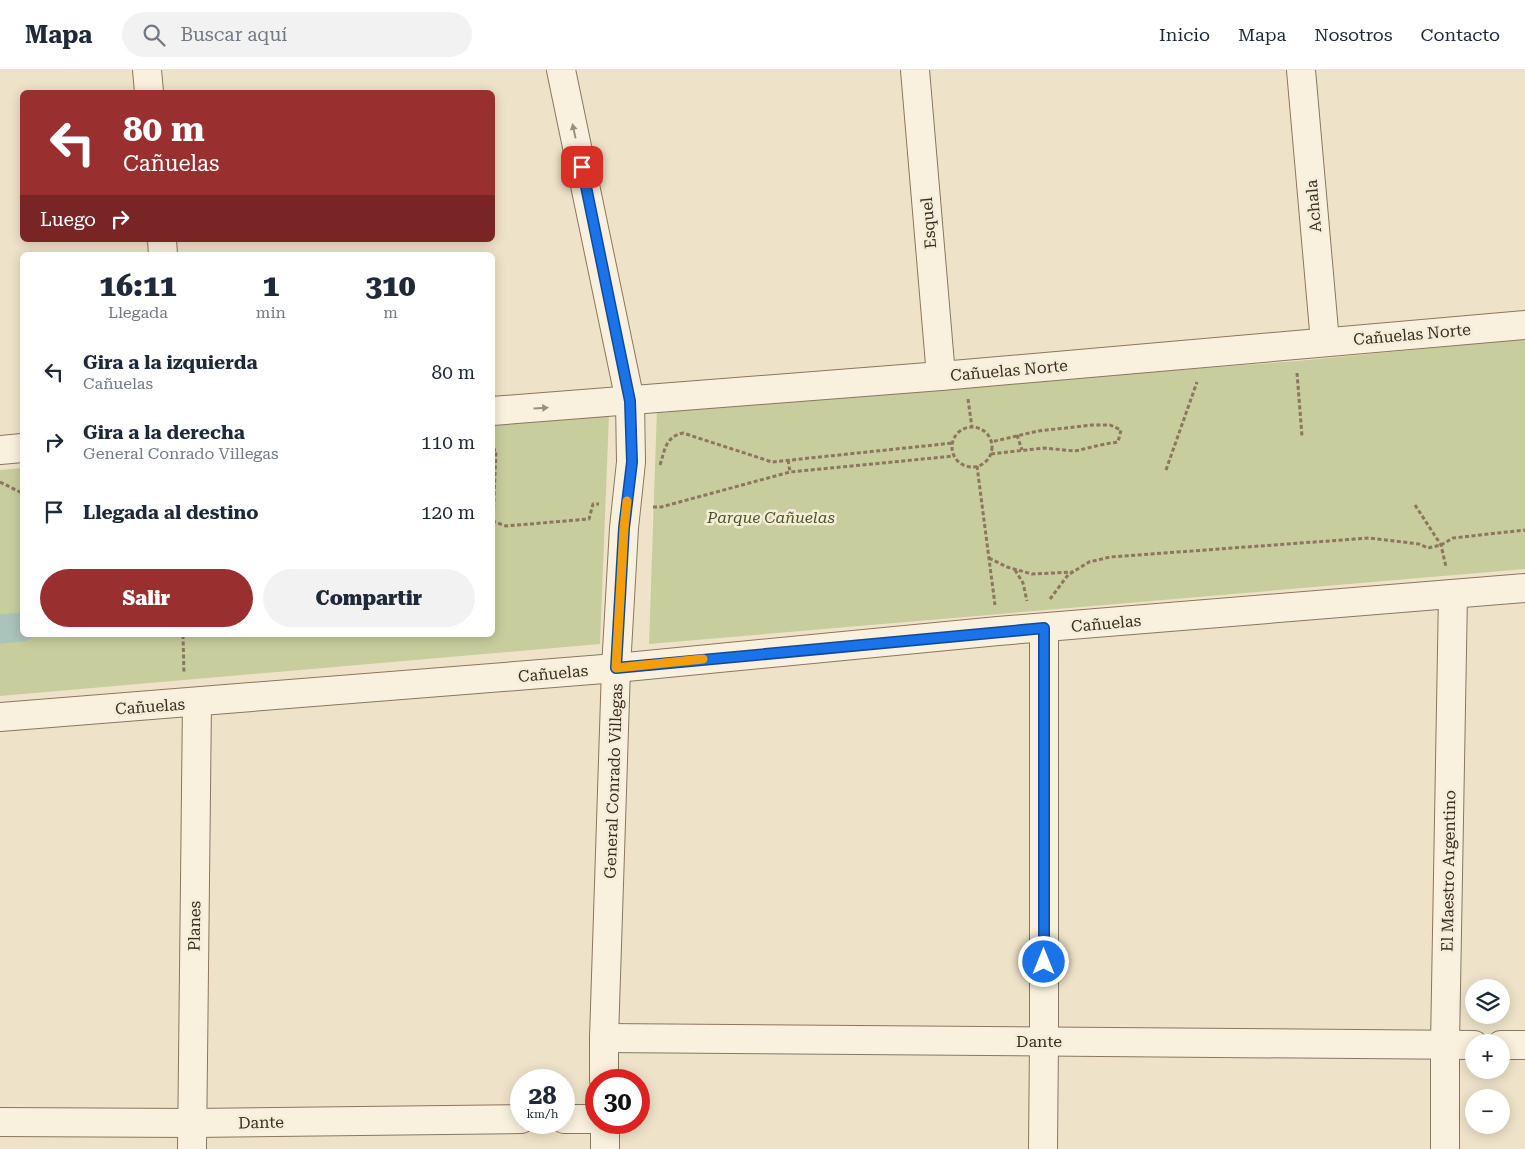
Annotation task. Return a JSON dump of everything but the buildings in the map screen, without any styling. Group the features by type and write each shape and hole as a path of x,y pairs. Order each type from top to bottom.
{"street":[{"path":"147,70 149,90"},
{"name":"General Conrado Villegas","path":"561,70 630,401 632,462 624,528 616,668 604,1069"},
{"name":"Esquel","path":"915,70 941,376"},
{"name":"Achala","path":"1301,70 1325,342"},
{"name":"Cañuelas Norte","path":"495,412 941,376 1525,325"},
{"path":"0,450 20,448"},
{"name":"Cañuelas","path":"0,717 616,668 1038,628 1525,588"},
{"name":"El Maestro Argentino","path":"1445,1149 1453,594"},
{"path":"1038,628 1044,1041 1043,1149"},
{"name":"Planes","path":"190,703 192,1136"},
{"name":"Dante","path":"604,1038 1465,1045"},
{"path":"1510,1045 1525,1045"},
{"name":"Dante","path":"0,1122 192,1136 510,1120"},
{"path":"605,1134 605,1149"}],"path":[{"path":"1296,365 1302,436"},
{"path":"1166,470 1198,379 1190,379"},
{"path":"968,403 978,402"},
{"path":"991,442 1038,431 1093,425 1110,424 1121,430 1118,442 1075,451 1044,448 991,454"},
{"path":"972,428 984,431 991,442 991,454 983,464 978,466 964,465 958,462 954,456 953,443 960,432 972,428"},
{"path":"658,470 667,442 675,435 682,433 772,462 953,443"},
{"path":"1017,435 1022,450"},
{"path":"495,450 495,474"},
{"path":"495,522 506,526 589,519 594,504 661,507 790,472 954,456"},
{"path":"788,460 790,472"},
{"path":"978,466 998,632"},
{"path":"0,482 20,492"},
{"path":"1415,505 1440,545 1453,594"},
{"path":"1038,628 1050,598 1068,576 1089,562 1110,557 1369,538 1418,544 1428,548 1440,545 1453,538 1525,530"},
{"path":"989,558 1015,570 1032,574 1074,572"},
{"path":"1015,570 1022,583 1038,628"},
{"path":"183,637 190,703"}],"green space":[{"name":"Parque Cañuelas","path":"1525,339 1525,569 649,644 657,409 1297,361"},
{"path":"609,414 600,644 0,696 0,470 20,468 20,637 495,637 495,426"}],"waterway":[{"path":"0,629 20,627"}],"slow traffic":[{"path":"627,501 616,668 703,659"}],"route":[{"path":"582,167 630,401 632,462 624,528 616,668 1044,628 1044,962"}]}
